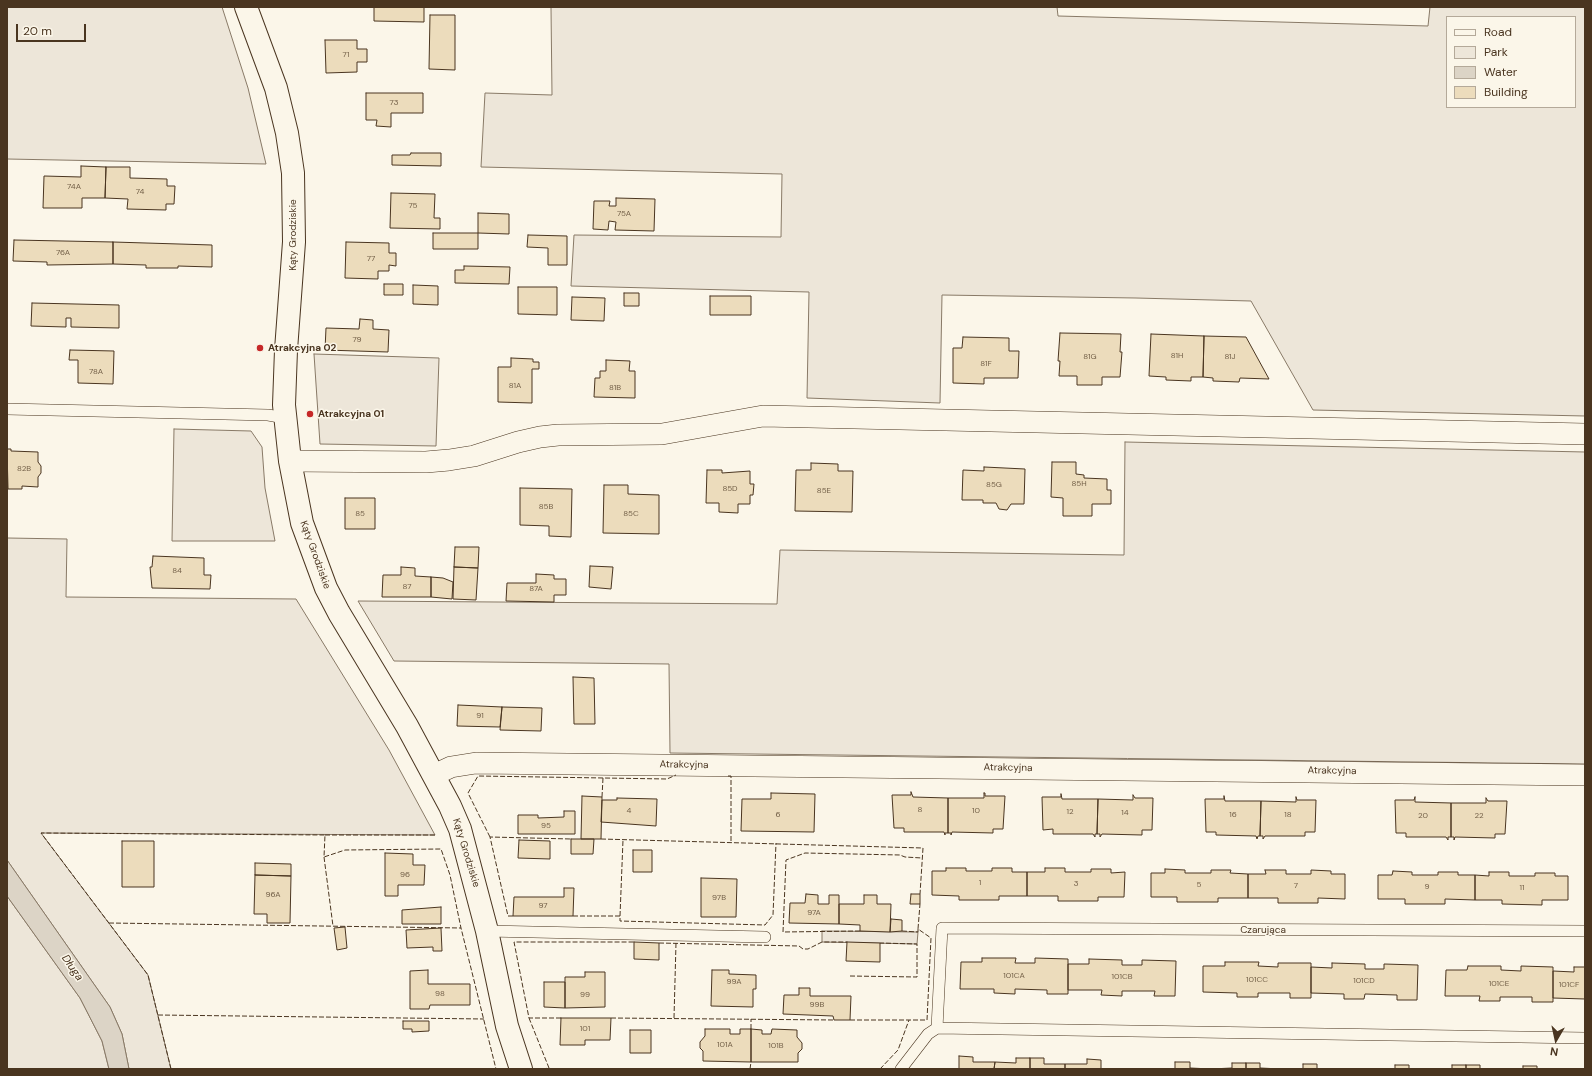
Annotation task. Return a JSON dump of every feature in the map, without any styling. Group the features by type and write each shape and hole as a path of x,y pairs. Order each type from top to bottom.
{"street":[{"name":"Kąty Grodziskie","path":"246,7 276,88 287,133 293,173 294,242 285,373 285,418 290,461 302,523 326,588 339,613 407,726 450,806 460,829 487,931 507,1026 521,1069"},
{"path":"290,461 426,462 449,460 474,456 518,442 540,437 558,435 662,434 763,416 1585,434"},
{"name":"Atrakcyjna","path":"434,775 451,767 476,762 1585,775"}],"lane":[{"path":"7,409 268,414 285,418"},
{"name":"Czarująca","path":"938,1028 942,928 1585,931"},
{"path":"487,931 765,937"},
{"path":"901,1069 928,1034 938,1028 1585,1038"}],"green space":[{"path":"7,7 222,7 248,88 266,164 7,159"},
{"path":"551,7 1057,7 1058,16 1428,26 1430,7 1585,7 1585,416 1313,410 1251,301 1136,298 942,295 940,403 807,398 809,292 571,286 574,235 781,237 782,174 481,167 485,93 552,95"},
{"path":"314,354 439,358 436,446 320,444"},
{"path":"174,429 251,431 262,447 265,488 275,541 172,541"},
{"path":"1125,442 1585,452 1585,764 670,753 669,664 394,661 358,601 777,604 780,550 1124,555"},
{"path":"7,538 67,539 66,597 296,599 389,750 435,835 41,833 148,975 171,1069 129,1069 122,1034 110,1007 7,860"},
{"path":"7,896 80,998 102,1041 109,1069 7,1069"},
{"path":"822,931 918,932 917,944 822,942"}],"water":[{"name":"Długa","path":"7,860 110,1007 122,1034 129,1069 109,1069 102,1041 80,998 7,896"}],"building":[{"path":"374,7 424,7 424,22 374,21"},
{"path":"430,15 455,15 455,70 429,69"},
{"path":"325,40 357,40 357,49 367,49 367,62 357,62 357,72 326,73"},
{"path":"366,93 423,93 423,113 391,113 391,127 376,126 377,120 366,120"},
{"path":"411,153 441,153 441,166 392,165 392,155 410,155"},
{"path":"81,166 106,167 105,198 82,198 82,208 43,208 44,176 81,177"},
{"path":"106,167 130,167 130,178 167,179 167,186 175,186 174,204 166,204 166,210 127,209 128,199 105,198"},
{"path":"391,193 435,194 434,218 440,218 440,229 390,228"},
{"path":"616,198 655,199 654,231 615,230 616,222 609,221 608,230 593,229 594,201 610,201 609,206 616,206"},
{"path":"478,213 509,214 509,234 478,233"},
{"path":"433,233 478,233 478,249 433,249"},
{"path":"528,235 567,236 567,265 548,265 548,248 527,247"},
{"path":"14,240 113,242 113,264 47,265 47,262 13,261"},
{"path":"113,242 212,245 212,267 178,266 178,268 146,268 146,265 113,264"},
{"path":"346,242 389,243 389,253 396,253 396,266 389,265 389,271 378,271 378,279 345,278"},
{"path":"464,266 510,267 509,284 455,283 455,270 464,270"},
{"path":"384,284 403,284 403,295 384,295"},
{"path":"413,285 438,286 438,305 413,304"},
{"path":"518,287 557,287 557,315 518,314"},
{"path":"624,293 639,293 639,306 624,306"},
{"path":"710,296 751,296 751,315 710,315"},
{"path":"572,297 605,298 604,321 571,320"},
{"path":"32,303 119,305 119,328 71,327 71,318 66,318 66,327 31,326"},
{"path":"360,319 373,320 373,329 389,330 388,352 325,350 326,328 359,329"},
{"path":"1060,333 1121,334 1120,352 1122,352 1120,377 1102,377 1102,385 1077,385 1077,376 1059,376 1060,361 1058,361"},
{"path":"1151,334 1204,336 1203,377 1191,377 1191,381 1166,380 1166,377 1149,376"},
{"path":"1204,336 1246,337 1269,379 1240,378 1239,382 1213,381 1213,378 1203,377"},
{"path":"963,337 1009,338 1009,351 1019,351 1018,378 984,378 984,384 953,383 953,348 962,348"},
{"path":"70,350 114,351 113,384 78,383 78,360 69,360"},
{"path":"511,358 533,359 533,362 539,362 539,369 532,369 532,403 498,402 498,367 511,367"},
{"path":"606,360 630,361 629,371 635,371 635,398 594,397 595,378 600,378 600,371 606,371"},
{"path":"7,449 11,449 11,451 38,452 38,462 41,466 41,473 38,477 38,487 22,486 22,489 8,489"},
{"path":"1052,462 1076,462 1076,474 1084,475 1084,478 1107,479 1107,490 1111,490 1111,504 1092,504 1092,516 1063,516 1063,498 1051,497"},
{"path":"811,463 838,464 838,471 853,471 852,512 795,511 796,470 811,470"},
{"path":"984,467 1025,469 1024,504 1011,504 1007,510 999,509 996,503 983,503 983,500 962,500 963,470 984,471"},
{"path":"707,470 722,470 722,473 750,471 750,484 754,484 753,495 750,495 750,504 738,504 738,513 719,512 719,503 706,503"},
{"path":"604,485 628,485 628,494 659,495 659,534 603,533"},
{"path":"520,488 572,489 571,537 549,536 549,526 520,525"},
{"path":"345,498 375,498 375,529 345,529"},
{"path":"455,547 479,547 478,568 454,567"},
{"path":"153,556 204,558 204,575 211,575 210,589 152,588 150,567 152,567"},
{"path":"590,566 613,567 611,589 589,587"},
{"path":"401,567 415,568 415,576 431,577 431,597 382,597 383,575 401,575"},
{"path":"454,567 478,568 476,600 453,599"},
{"path":"536,574 554,575 554,579 566,579 566,595 554,595 554,602 506,601 507,583 536,583"},
{"path":"431,577 443,578 453,582 452,599 431,597"},
{"path":"573,677 594,678 595,724 574,724"},
{"path":"458,705 502,707 500,727 457,726"},
{"path":"502,707 542,708 541,731 500,730"},
{"path":"911,792 913,797 948,798 948,833 945,833 945,835 944,832 904,832 904,828 894,828 892,795 911,795"},
{"path":"771,793 815,794 814,832 741,831 742,799 771,799"},
{"path":"984,793 985,796 1005,796 1003,829 993,829 993,833 952,832 951,835 951,833 948,833 948,798 984,798"},
{"path":"1061,794 1062,799 1098,799 1097,834 1095,834 1095,837 1093,834 1053,834 1053,829 1043,830 1042,797 1061,797"},
{"path":"1133,795 1135,798 1153,798 1152,830 1142,830 1142,835 1102,834 1100,837 1100,834 1097,834 1098,799 1133,800"},
{"path":"582,796 602,797 601,839 581,839"},
{"path":"1224,796 1225,801 1261,801 1260,836 1258,836 1257,839 1256,836 1216,835 1216,832 1206,832 1205,799 1224,799"},
{"path":"1296,797 1297,800 1316,800 1315,832 1305,832 1305,836 1265,836 1263,839 1263,836 1260,836 1261,801 1296,802"},
{"path":"1415,797 1415,802 1451,803 1451,837 1448,837 1448,840 1446,837 1406,837 1406,833 1396,833 1395,800 1414,800"},
{"path":"617,798 657,799 656,826 601,822 602,800 617,800"},
{"path":"1486,798 1488,801 1507,801 1505,834 1495,834 1495,838 1455,837 1454,840 1454,837 1451,837 1451,803 1486,803"},
{"path":"564,811 575,811 575,834 518,834 518,815 538,815 538,818 564,817"},
{"path":"571,839 594,839 593,854 571,854"},
{"path":"519,840 550,841 550,859 518,858"},
{"path":"122,841 154,841 154,887 122,887"},
{"path":"633,850 652,850 652,872 633,872"},
{"path":"385,853 413,854 413,865 425,865 424,885 398,885 398,896 385,896"},
{"path":"255,863 291,864 291,876 255,875"},
{"path":"946,868 966,868 966,871 992,871 992,868 1012,868 1012,872 1027,872 1027,896 999,896 999,900 959,900 959,896 932,895 932,871 946,871"},
{"path":"1045,868 1065,868 1065,872 1091,872 1091,869 1111,869 1111,873 1125,872 1124,897 1098,897 1098,901 1058,901 1058,896 1027,896 1027,872 1045,872"},
{"path":"1165,869 1185,870 1185,873 1211,873 1211,870 1231,870 1230,873 1248,874 1248,898 1218,898 1218,902 1177,902 1177,897 1151,897 1151,873 1165,873"},
{"path":"1265,870 1286,870 1286,874 1311,874 1311,870 1331,871 1331,874 1345,874 1345,899 1318,898 1318,903 1278,903 1278,898 1248,898 1248,874 1266,874"},
{"path":"1393,871 1412,872 1412,875 1438,875 1438,872 1458,872 1458,875 1475,875 1475,900 1445,899 1445,904 1405,904 1405,899 1378,899 1378,875 1392,875"},
{"path":"1489,872 1509,872 1509,876 1535,876 1535,873 1555,873 1555,876 1568,876 1568,900 1542,900 1542,905 1502,904 1502,900 1475,900 1475,875 1489,876"},
{"path":"255,875 291,876 290,923 267,923 267,914 254,914"},
{"path":"701,878 737,879 736,917 701,917"},
{"path":"564,888 574,888 573,916 513,916 514,897 564,897"},
{"path":"806,894 818,895 818,904 829,904 829,895 839,895 839,924 789,923 790,903 805,903"},
{"path":"911,894 920,894 920,904 910,904"},
{"path":"864,895 877,895 877,904 891,904 890,932 860,931 860,925 839,924 839,904 864,904"},
{"path":"441,907 441,924 402,924 402,910"},
{"path":"891,919 902,920 902,931 890,932"},
{"path":"345,927 347,948 337,950 334,928"},
{"path":"441,928 442,951 433,951 433,947 407,948 406,930"},
{"path":"634,942 659,943 659,960 634,959"},
{"path":"847,942 880,943 880,962 846,961"},
{"path":"982,958 1016,958 1015,963 1035,963 1035,958 1068,959 1068,994 1047,994 1047,990 1015,989 1015,994 994,993 994,989 960,989 961,962 982,962"},
{"path":"1089,959 1122,960 1122,965 1142,965 1142,960 1176,961 1175,996 1154,996 1155,991 1122,991 1122,996 1101,995 1102,990 1068,990 1068,964 1089,964"},
{"path":"1225,962 1259,962 1258,966 1278,967 1278,963 1311,963 1311,998 1290,998 1290,993 1258,993 1258,997 1237,997 1237,993 1203,992 1203,966 1225,966"},
{"path":"1332,963 1365,964 1365,969 1384,969 1384,964 1418,965 1417,1000 1397,1000 1397,995 1365,994 1364,999 1344,999 1344,994 1311,993 1311,967 1332,968"},
{"path":"1468,966 1501,966 1501,970 1521,971 1521,966 1553,967 1553,1002 1532,1002 1532,997 1500,997 1500,1001 1479,1001 1480,996 1445,996 1446,970 1467,970"},
{"path":"1574,967 1585,967 1585,999 1553,998 1553,971 1574,972"},
{"path":"428,970 428,984 470,984 470,1005 430,1005 429,1009 410,1009 410,971"},
{"path":"712,970 729,970 729,974 756,975 756,989 753,989 753,1007 711,1006"},
{"path":"585,972 605,972 605,1007 565,1008 565,977 585,977"},
{"path":"544,982 565,982 565,1008 544,1007"},
{"path":"799,988 810,988 810,996 851,996 850,1020 834,1020 833,1016 783,1014 784,995 799,995"},
{"path":"561,1018 611,1018 610,1040 585,1040 585,1045 560,1045"},
{"path":"403,1021 429,1021 429,1031 412,1032 412,1029 403,1029"},
{"path":"705,1029 730,1029 730,1034 740,1034 740,1029 751,1029 751,1062 703,1061 703,1051 700,1048 700,1042 705,1036"},
{"path":"751,1029 762,1030 762,1034 771,1034 772,1029 797,1030 797,1037 802,1043 802,1049 798,1053 798,1062 751,1062"},
{"path":"630,1030 651,1030 651,1053 630,1053"},
{"path":"959,1056 973,1057 973,1062 995,1062 994,1069 959,1069"},
{"path":"1016,1058 1030,1058 1030,1069 994,1069 995,1062 1016,1063"},
{"path":"1030,1058 1044,1058 1044,1064 1065,1064 1065,1069 1030,1069"},
{"path":"1087,1059 1101,1060 1101,1069 1065,1069 1065,1064 1087,1064"},
{"path":"1175,1062 1190,1062 1190,1068 1211,1069 1175,1069"},
{"path":"1232,1063 1246,1063 1246,1069 1211,1069 1232,1068"},
{"path":"1246,1063 1260,1063 1260,1068 1281,1069 1246,1069"},
{"path":"1303,1064 1317,1064 1317,1069 1303,1069"},
{"path":"1395,1065 1409,1065 1409,1069 1395,1069"},
{"path":"1452,1065 1466,1065 1466,1069 1452,1069"},
{"path":"1466,1065 1480,1065 1480,1069 1466,1069"},
{"path":"1523,1066 1537,1066 1537,1069 1523,1069"}],"fence":[{"path":"490,837 468,793 478,776 667,779 676,775"},
{"path":"728,776 731,776 731,842"},
{"path":"602,797 603,778"},
{"path":"171,1069 148,975 41,833 325,835 324,857 345,850 441,849 450,875 461,928 496,1069"},
{"path":"325,835 435,835"},
{"path":"513,916 508,916 490,837 571,839"},
{"path":"601,839 923,848 920,894"},
{"path":"620,916 623,840"},
{"path":"573,916 620,916 620,921 765,925 773,915 776,843"},
{"path":"860,931 783,932 786,860 805,853 900,855 905,857 922,858"},
{"path":"324,857 333,926"},
{"path":"850,1020 927,1020 931,938 918,929 920,904"},
{"path":"109,923 461,928"},
{"path":"902,931 918,932 918,929"},
{"path":"561,1018 529,1018 514,942 634,942"},
{"path":"659,943 799,946 803,949 808,949 822,942 847,942"},
{"path":"674,1018 676,943"},
{"path":"850,976 917,977 917,944 880,943"},
{"path":"158,1015 484,1019"},
{"path":"529,1018 549,1068 543,1069"},
{"path":"611,1018 834,1020"},
{"path":"751,1019 751,1029"},
{"path":"880,1069 898,1050 909,1020"},
{"path":"750,1069 751,1062"},
{"path":"171,1069 179,1069"}],"place":[{"name":"Atrakcyjna 02","path":"260,348"},
{"name":"Atrakcyjna 01","path":"310,414"}]}
